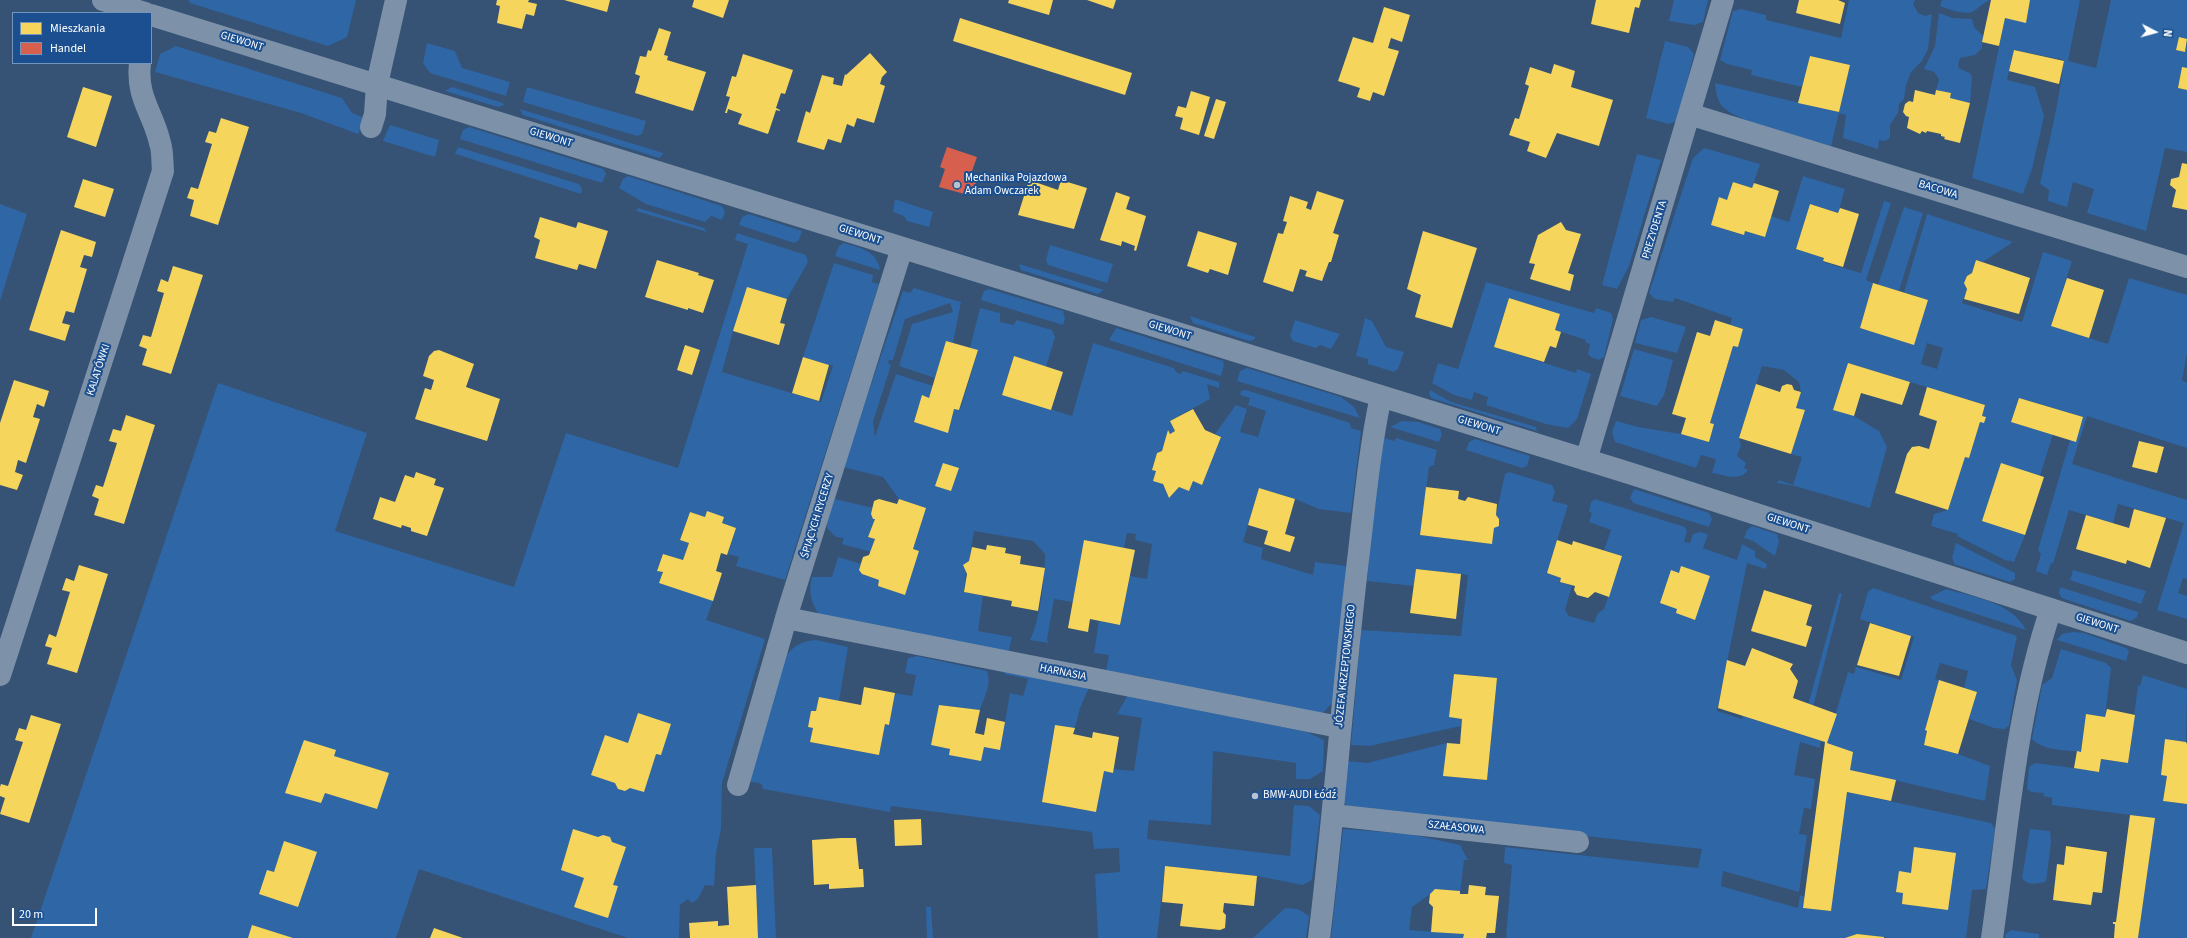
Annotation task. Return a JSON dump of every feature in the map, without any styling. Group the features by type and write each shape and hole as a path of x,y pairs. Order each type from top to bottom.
{"street":[{"path":"103,0 142,12"},
{"path":"371,127 375,114 377,84 396,0"},
{"name":"PREZYDENTA","path":"1586,460 1723,0"},
{"name":"GIEWONT","path":"152,15 1586,460 2187,653"},
{"name":"KALATÓWKI","path":"0,675 163,170 160,143 141,96 139,75 140,64"},
{"name":"BACOWA","path":"1689,114 2187,267"},
{"name":"ŚPIĄCYCH RYCERZY","path":"738,785 786,618 902,248"},
{"name":"JÓZEFA KRZEPTOWSKIEGO","path":"1319,938 1334,815 1339,727 1372,441 1381,396"},
{"path":"1992,938 2024,712 2034,666 2051,609"},
{"name":"HARNASIA","path":"786,618 1339,727"},
{"name":"SZAŁASOWA","path":"1334,815 1578,842"}],"shaded area":[{"path":"188,0 356,0 347,37 328,46 190,3"},
{"path":"1674,0 1708,0 1703,22 1694,25 1669,21"},
{"path":"1849,0 1915,0 1913,4 1918,13 1925,16 1932,14 1928,49 1922,61 1911,72 1906,85 1904,99 1899,104 1898,113 1890,125 1890,138 1885,141 1879,140 1878,149 1843,138 1846,115 1839,113 1831,146 1745,120 1722,106 1717,97 1715,83 1839,112 1850,65 1810,56 1802,87 1751,75 1752,70 1727,64 1720,60 1733,11 1741,9 1766,15 1766,20 1841,38"},
{"path":"1942,0 1990,0 1974,11 1967,13 1957,12 1940,6"},
{"path":"2030,0 2080,0 2068,61 2096,68 2111,0 2187,0 2187,39 2179,37 2176,50 2185,52 2187,44 2187,68 2182,68 2178,88 2187,90 2187,152 2165,148 2146,231 2087,213 2094,189 2073,182 2067,207 2048,201 2049,190 2040,184 2057,107 2064,60 2014,50 2007,80 2035,87 2044,116 2032,169 2023,194 1972,178 2005,18 2026,22"},
{"path":"1939,13 1953,18 1972,19 1974,27 1983,36 1982,48 1975,55 1960,58 1958,65 1960,69 1970,73 1972,77 1970,103 1950,98 1951,93 1936,90 1939,79 1934,72 1924,69 1935,46"},
{"path":"1665,41 1688,47 1694,54 1677,121 1669,124 1646,118"},
{"path":"427,43 455,51 462,68 510,82 506,96 430,73 423,63"},
{"path":"176,46 342,98 352,113 362,117 362,125 358,134 301,113 155,72 160,54"},
{"path":"452,87 503,103 504,105 498,107 445,91"},
{"path":"527,87 646,121 642,134 637,136 523,102"},
{"path":"520,109 663,154 659,158 523,115"},
{"path":"390,125 439,140 435,157 383,141"},
{"path":"469,127 603,169 606,174 602,183 460,139 463,130"},
{"path":"458,147 579,184 582,189 581,194 455,154"},
{"path":"1704,148 1760,164 1752,188 1733,182 1727,200 1719,197 1711,225 1743,235 1745,231 1765,237 1771,216 1789,222 1803,176 1845,189 1838,213 1810,204 1796,249 1824,258 1823,262 1861,273 1884,201 1891,203 1866,280 1873,283 1860,328 1914,344 1928,300 1904,292 1927,214 2013,242 1983,262 1976,260 1972,273 1967,276 1965,283 1967,289 1962,303 2022,322 2043,252 2072,261 2051,326 2108,344 2129,278 2187,295 2187,353 2182,380 2187,383 2187,448 2087,416 2072,464 2187,500 2187,579 2183,578 2178,593 2187,596 2187,619 2157,610 2184,523 2118,504 2113,523 2069,510 2053,564 2051,563 2047,575 2036,571 2041,554 2038,550 2070,440 2083,417 2019,398 2011,422 2053,434 2040,476 1983,521 2025,535 2014,562 2005,560 1957,536 1958,534 1931,526 1934,514 1948,510 1965,457 1969,458 1980,422 1984,423 1985,417 1982,416 1985,405 1848,363 1833,410 1854,416 1879,431 1887,447 1870,508 1795,486 1777,483 1779,480 1793,485 1802,457 1791,454 1805,411 1796,408 1801,392 1799,382 1784,370 1762,366 1739,438 1741,446 1737,456 1746,463 1744,468 1748,470 1741,476 1732,477 1712,473 1716,459 1701,455 1696,468 1615,442 1612,432 1616,421 1638,427 1681,434 1709,442 1714,424 1710,423 1733,346 1738,347 1743,329 1730,325 1732,318 1675,298 1673,302 1655,299 1649,293 1693,158","holes":["1927,343 1943,348 1937,369 1921,364"]},
{"path":"1637,154 1661,160 1629,266 1617,289 1602,285"},
{"path":"628,176 722,206 725,212 722,220 711,216 705,222 646,204 619,188 623,179"},
{"path":"895,199 933,212 929,227 907,221 904,216 893,212"},
{"path":"0,204 27,214 0,301"},
{"path":"1904,207 1923,213 1899,291 1878,285"},
{"path":"638,208 704,228 707,232 636,211"},
{"path":"749,214 802,231 799,240 794,243 739,225 742,217"},
{"path":"737,233 806,255 808,262 787,299 733,331 722,372 821,402 833,366 803,357 834,263 873,275 872,282 879,284 785,580 736,566 739,557 728,554 736,528 722,523 707,511 705,517 690,512 680,539 689,543 683,560 663,554 657,570 713,601 706,620 765,639 722,783 721,829 716,853 714,886 705,885 698,899 692,903 688,899 680,905 679,938 628,938 419,869 396,938 31,938 218,383 367,433 335,531 514,587 566,433 678,468 748,244 735,240"},
{"path":"844,243 872,254 876,258 880,270 835,256 839,246"},
{"path":"1050,245 1113,264 1107,283 1048,265 1046,260"},
{"path":"1019,264 1104,290 1098,294 1021,270"},
{"path":"1486,282 1594,313 1596,308 1611,313 1613,319 1604,357 1599,360 1588,354 1590,344 1585,342 1586,340 1555,330 1560,314 1509,298 1494,347 1576,373 1577,369 1591,374 1577,419 1568,428 1546,424 1486,405 1488,397 1474,392 1472,400 1454,395 1432,383 1438,363 1458,369"},
{"path":"914,288 961,302 953,343 946,341 935,378 899,366 912,324 953,312 950,303 905,319 893,360 889,360 888,363 891,365 873,422 875,437 896,374 933,386 929,398 922,396 914,422 948,432 954,409 960,410 978,351 970,348 980,308 1000,313 1000,322 1013,325 1017,320 1052,330 1055,337 1046,367 1014,356 1002,394 1072,416 1093,343 1174,368 1176,372 1180,374 1183,371 1219,382 1219,388 1207,384 1210,399 1170,421 1175,431 1170,434 1168,431 1162,451 1157,453 1152,469 1156,471 1169,498 1179,487 1193,481 1202,485 1221,437 1215,434 1236,405 1247,409 1240,432 1258,437 1266,411 1248,405 1250,398 1240,395 1241,391 1246,390 1350,423 1351,428 1361,431 1351,513 1319,509 1295,499 1259,488 1243,542 1263,548 1261,559 1313,575 1315,562 1346,566 1334,701 1321,715 1149,684 1150,678 1106,671 1109,655 1094,653 1099,621 1120,625 1130,576 1147,579 1152,544 1135,540 1136,534 1127,533 1124,548 1084,541 1073,602 1054,599 1047,640 1049,643 1030,640 1037,622 1043,586 1045,554 1033,541 974,531 969,561 963,565 966,572 964,592 983,596 978,631 1012,637 1008,655 820,616 814,607 810,593 812,577 832,577 838,557 861,564 859,570 862,574 879,580 878,586 905,594 919,551 913,549 926,508 899,499 883,477 843,467 903,291 910,293"},
{"path":"989,289 1063,311 1065,319 1063,325 981,300 984,291"},
{"path":"1190,316 1255,337 1255,339 1249,341 1193,323"},
{"path":"1651,317 1686,327 1677,353 1635,343 1641,320"},
{"path":"1365,318 1372,321 1386,347 1404,352 1398,369 1394,372 1368,364 1368,359 1356,356"},
{"path":"1295,320 1340,334 1331,349 1320,345 1316,348 1293,341 1290,336"},
{"path":"1116,328 1223,361 1224,365 1221,376 1109,340"},
{"path":"1634,349 1673,360 1664,395 1657,406 1620,396"},
{"path":"1247,368 1341,397 1354,407 1360,418 1237,381 1240,371"},
{"path":"1430,390 1451,402 1536,427 1537,431 1431,398 1429,393"},
{"path":"1402,421 1418,422 1440,429 1442,434 1439,442 1390,427"},
{"path":"1384,438 1394,441 1396,438 1437,450 1434,463 1436,464 1429,467 1420,535 1492,544 1494,528 1499,526 1499,519 1496,515 1505,474 1509,472 1552,485 1555,491 1552,501 1568,505 1547,573 1561,578 1560,582 1572,586 1565,610 1569,616 1594,623 1598,613 1604,609 1622,556 1604,550 1611,530 1589,522 1592,513 1589,512 1591,502 1595,499 1685,527 1687,532 1684,542 1690,543 1693,534 1700,532 1708,534 1703,548 1737,560 1742,544 1755,551 1755,557 1767,564 1766,569 1747,563 1717,711 1742,719 1743,716 1821,741 1820,748 1800,742 1794,775 1815,779 1811,809 1804,808 1799,834 1807,835 1799,892 1723,871 1721,886 1798,908 1800,895 1805,897 1803,908 1831,911 1847,792 1991,823 1995,829 1986,889 1972,890 1966,938 1891,938 1857,934 1845,938 1506,938 1512,865 1504,863 1505,847 1698,868 1702,849 1506,827 1359,815 1343,802 1347,761 1367,763 1447,743 1444,776 1487,780 1497,678 1454,674 1449,717 1462,719 1461,726 1369,746 1351,745 1361,630 1461,636 1468,575 1416,569 1414,586 1367,581 1380,451"},
{"path":"1475,439 1530,456 1527,466 1522,468 1466,450 1469,442"},
{"path":"1634,489 1709,513 1712,519 1709,527 1633,503 1630,498"},
{"path":"835,499 873,508 875,519 868,537 875,539 871,552 842,544 844,538 836,537 827,528 827,508"},
{"path":"1752,526 1777,534 1779,541 1775,556 1753,541 1744,538 1747,530"},
{"path":"1956,543 2015,573 2015,579 2010,582 1954,564 1952,557"},
{"path":"2073,570 2146,591 2141,604 2070,580"},
{"path":"2060,587 2138,612 2137,617 2131,621 2062,598 2059,593"},
{"path":"1873,588 2017,636 2011,665 2017,680 2009,725 2005,729 1994,728 1969,719 1977,692 1964,688 1968,671 1940,663 1935,679 1939,680 1925,730 1927,731 1924,745 1958,754 1990,766 1985,801 1850,770 1827,743 1848,672 1854,674 1856,667 1901,680 1914,637 1860,619 1868,592"},
{"path":"1946,589 1979,598 2002,607 2020,621 2026,630 1933,600 1930,597"},
{"path":"1839,593 1842,594 1813,707 1808,705"},
{"path":"2073,632 2084,633 2126,648 2129,651 2126,661 2057,640 2062,634"},
{"path":"816,640 848,647 839,701 819,697 816,711 811,711 808,727 813,728 810,742 879,755 885,724 889,724 895,693 912,696 916,675 905,673 908,658 917,656 987,671 989,681 980,710 939,705 931,745 950,749 949,755 984,747 1000,750 1010,693 1023,696 1028,679 1005,674 1002,668 1091,683 1080,708 1075,728 1055,725 1042,802 1096,812 1104,771 1112,773 1113,769 1134,771 1142,718 1117,714 1128,695 1307,732 1324,740 1323,771 1310,779 1296,779 1296,763 1213,751 1211,825 1149,820 1147,839 1290,856 1294,805 1309,806 1320,815 1312,880 1303,885 1257,876 1165,866 1157,938 1098,938 1095,874 1120,872 1119,848 1094,849 1092,832 891,806 890,812 763,789 762,784 748,781 783,661 789,652 796,646 801,643"},
{"path":"2061,649 2106,663 2111,668 2105,717 2086,714 2081,752 2048,748 2032,739 2042,685 2052,678"},
{"path":"2143,675 2187,689 2186,742 2165,739 2161,775 2167,776 2163,801 2187,804 2187,938 2138,938 2155,818 2052,805 2052,798 2043,796 2044,793 2031,792 2027,789 2029,767 2035,763 2074,768 2099,759 2128,763 2138,685 2140,686"},
{"path":"1343,829 1410,834 1460,845 1468,860 1464,860 1460,894 1460,891 1435,889 1435,891 1412,907 1409,930 1464,934 1463,938 1331,938"},
{"path":"2030,829 2050,831 2051,842 2046,882 2036,884 2027,883 2022,878"},
{"path":"754,848 772,848 776,938 758,938"},
{"path":"926,907 931,907 933,938 927,938"},
{"path":"1285,908 1298,909 1309,916 1306,938 1253,938"},
{"path":"2011,930 2039,934 2039,938 2005,938 2006,934"}],"building: Mieszkania":[{"path":"497,0 529,0 528,2 537,4 534,16 526,14 522,29 497,23 500,6 496,5"},
{"path":"564,0 610,0 607,12"},
{"path":"694,0 729,0 723,18 692,7"},
{"path":"1009,0 1053,0 1049,15 1008,3"},
{"path":"1087,0 1116,0 1113,9"},
{"path":"1596,0 1641,0 1639,8 1635,7 1629,33 1591,24"},
{"path":"1799,0 1838,0 1845,3 1840,24 1796,13"},
{"path":"1991,0 2030,0 2026,23 2005,18 1999,46 1982,42"},
{"path":"1384,7 1410,15 1402,42 1391,38 1388,48 1399,51 1384,96 1373,92 1370,101 1357,97 1360,88 1338,81 1353,37 1373,43"},
{"path":"960,18 1132,73 1125,95 953,41"},
{"path":"659,28 671,32 664,55 668,56 667,60 706,72 693,111 635,93 640,76 635,74 640,56 646,57 648,50 651,51"},
{"path":"2179,37 2187,39 2185,52 2176,50"},
{"path":"2014,50 2064,61 2059,84 2009,71"},
{"path":"870,53 887,72 882,77 880,84 885,86 874,123 857,118 854,127 847,124 841,143 828,139 824,150 797,142 806,111 810,113 822,75 834,78 833,84 842,86 845,74 846,75"},
{"path":"743,54 793,70 785,94 781,93 776,108 780,111 776,110 768,134 738,124 742,114 728,109 727,113 725,113 730,97 726,96 732,76 736,77"},
{"path":"1810,56 1850,65 1839,112 1798,103"},
{"path":"1554,64 1575,71 1571,87 1613,100 1599,146 1557,133 1546,158 1527,151 1530,142 1509,135 1515,118 1519,119 1529,86 1525,84 1530,67 1551,74"},
{"path":"2182,67 2187,68 2187,90 2178,88"},
{"path":"83,87 112,96 96,147 67,137"},
{"path":"1915,90 1935,95 1936,90 1951,93 1950,98 1970,103 1960,143 1944,139 1945,137 1941,136 1941,134 1927,131 1926,133 1922,131 1920,134 1907,128 1909,117 1903,112 1905,104 1909,101 1913,102"},
{"path":"1191,91 1210,97 1199,135 1180,129 1183,118 1175,116 1178,106 1186,108"},
{"path":"1216,99 1226,102 1214,139 1204,136"},
{"path":"221,118 249,127 218,225 190,216 194,200 187,198 191,187 198,189 212,144 205,142 209,131 216,133"},
{"path":"2182,163 2187,164 2187,210 2172,207 2176,190 2170,185 2171,179 2179,177"},
{"path":"83,179 114,189 105,217 74,207"},
{"path":"1029,180 1058,190 1061,180 1087,188 1074,229 1018,215"},
{"path":"1733,182 1752,188 1754,183 1779,191 1765,237 1745,231 1744,235 1711,225 1719,197 1727,200"},
{"path":"1317,191 1344,200 1333,233 1339,235 1331,262 1329,262 1322,281 1305,276 1307,271 1300,269 1293,292 1263,282 1278,233 1283,234 1287,222 1283,221 1290,196 1308,202 1306,208 1311,210"},
{"path":"1116,192 1130,197 1126,209 1146,216 1136,251 1134,250 1135,246 1122,241 1121,246 1100,240"},
{"path":"1810,204 1838,213 1840,208 1859,214 1843,267 1823,261 1824,258 1796,249"},
{"path":"540,217 576,228 578,222 608,231 596,269 579,264 577,270 535,258 540,240 534,237"},
{"path":"1561,222 1566,230 1581,234 1568,273 1574,275 1570,291 1530,279 1535,264 1529,263 1538,235"},
{"path":"61,230 96,242 92,257 84,255 80,267 87,269 74,313 66,311 62,323 70,325 65,341 29,330"},
{"path":"1198,231 1237,243 1228,275 1210,269 1208,273 1187,266"},
{"path":"1423,231 1477,248 1452,328 1415,317 1421,295 1407,289"},
{"path":"657,260 699,273 698,275 714,280 703,313 645,297"},
{"path":"1976,260 2030,278 2019,314 1964,299 1967,289 1964,283 1967,276 1972,273"},
{"path":"173,266 203,275 171,374 142,365 147,349 139,346 143,335 151,337 164,293 157,291 161,279 168,282"},
{"path":"2067,278 2104,290 2089,338 2051,326"},
{"path":"1873,283 1928,300 1914,345 1860,328"},
{"path":"747,287 787,299 780,323 785,324 779,345 733,331"},
{"path":"1509,298 1560,314 1555,330 1561,332 1556,348 1550,346 1544,362 1494,347"},
{"path":"1715,320 1743,329 1738,347 1733,346 1710,423 1714,424 1709,442 1681,434 1686,418 1672,414 1697,332 1710,336"},
{"path":"946,341 978,350 959,410 954,409 948,433 914,422 922,395 929,398"},
{"path":"685,345 700,350 692,375 677,370"},
{"path":"439,350 474,364 466,387 500,399 487,441 415,419 425,388 431,390 434,380 423,376 429,356 434,351"},
{"path":"1014,356 1063,372 1051,410 1002,395"},
{"path":"803,357 829,365 819,401 792,393"},
{"path":"1848,363 1910,382 1902,405 1861,393 1854,416 1833,410"},
{"path":"14,380 49,391 44,407 37,404 33,417 40,419 26,463 18,460 15,472 23,475 17,490 0,485 0,423"},
{"path":"1756,384 1780,392 1782,386 1787,384 1792,385 1794,390 1801,392 1796,408 1805,410 1791,454 1739,438"},
{"path":"1927,387 1985,405 1982,416 1986,417 1984,423 1980,422 1969,458 1965,457 1948,510 1895,493 1907,454 1912,447 1919,446 1929,449 1937,421 1919,415"},
{"path":"2019,398 2083,417 2076,442 2011,422"},
{"path":"1193,409 1205,430 1221,437 1202,485 1193,481 1189,491 1179,487 1169,498 1163,484 1153,481 1156,471 1152,470 1157,453 1162,451 1168,430 1170,434 1175,431 1170,421"},
{"path":"126,415 155,425 124,524 94,515 99,499 92,496 96,485 103,487 117,443 109,441 113,429 121,431"},
{"path":"2139,441 2164,447 2157,473 2132,467"},
{"path":"943,463 959,468 951,491 935,486"},
{"path":"2001,463 2044,477 2025,535 1982,521"},
{"path":"416,472 436,479 434,485 444,488 427,536 411,531 411,528 402,525 401,528 373,519 380,497 395,502 405,475 414,478"},
{"path":"1426,487 1459,491 1458,499 1465,501 1468,497 1497,504 1496,515 1499,519 1499,526 1494,528 1492,544 1420,535"},
{"path":"1259,488 1295,499 1285,534 1295,537 1290,552 1264,544 1268,531 1248,525"},
{"path":"879,499 897,504 899,499 926,508 913,549 919,551 905,595 878,586 879,580 862,574 859,570 863,557 869,555 875,539 868,537 875,519 873,519 871,514 874,501"},
{"path":"2134,509 2166,518 2150,568 2127,560 2126,564 2076,549 2086,515 2129,528"},
{"path":"707,511 724,517 722,523 736,528 727,555 721,553 716,571 722,573 713,601 659,583 663,572 657,571 663,554 683,560 689,543 680,540 690,512 705,517"},
{"path":"1084,540 1135,550 1120,625 1090,619 1088,632 1068,628"},
{"path":"1557,540 1572,545 1573,541 1622,556 1609,597 1595,592 1588,598 1577,595 1574,590 1575,586 1560,582 1561,578 1547,573"},
{"path":"987,545 1006,548 1005,553 1021,556 1020,564 1045,568 1038,611 1011,606 1012,601 964,592 967,574 963,565 969,561 972,547 986,550"},
{"path":"79,565 108,574 77,673 47,664 52,648 45,646 49,634 56,637 70,592 62,590 66,578 74,581"},
{"path":"1681,566 1710,576 1695,620 1676,613 1677,609 1660,603 1671,570 1679,573"},
{"path":"1416,569 1461,574 1456,619 1410,613"},
{"path":"1764,590 1812,605 1806,625 1812,627 1806,647 1751,631"},
{"path":"1870,623 1911,636 1899,676 1857,665"},
{"path":"1752,648 1793,664 1790,669 1798,681 1793,698 1837,714 1827,743 1853,752 1850,770 1896,780 1891,801 1847,792 1831,911 1803,908 1825,742 1718,708 1727,660 1745,666"},
{"path":"1454,674 1497,678 1487,780 1443,776 1447,743 1460,744 1462,719 1449,717"},
{"path":"1939,680 1977,692 1958,754 1924,745 1927,731 1925,730"},
{"path":"864,687 895,693 889,725 885,724 879,755 810,742 813,728 808,727 811,711 816,711 819,697 861,705"},
{"path":"939,705 980,710 975,733 984,735 987,718 1005,722 1000,750 984,747 981,761 949,755 950,749 931,745"},
{"path":"2107,709 2135,715 2128,763 2101,759 2099,772 2074,768 2077,751 2081,752 2086,714 2105,717"},
{"path":"638,713 671,724 661,755 656,754 644,792 630,788 625,791 618,789 615,783 591,775 605,735 628,743"},
{"path":"31,715 61,724 29,823 0,814 5,798 0,796 0,787 1,784 8,786 23,742 15,740 19,728 26,730"},
{"path":"1055,725 1075,728 1073,734 1092,738 1093,732 1119,737 1113,773 1104,771 1096,812 1042,802"},
{"path":"2165,739 2186,742 2187,744 2187,804 2163,801 2167,776 2161,775"},
{"path":"304,740 336,750 334,756 389,773 377,809 325,793 321,803 285,793"},
{"path":"2130,815 2155,818 2138,938 2114,938 2115,924 2113,924 2113,922 2116,922"},
{"path":"921,819 922,845 895,846 894,820"},
{"path":"573,829 598,837 603,835 610,837 612,842 626,847 613,885 618,886 608,918 574,907 584,878 561,870"},
{"path":"856,838 859,869 863,869 864,887 829,889 829,884 814,885 812,840"},
{"path":"284,841 317,852 298,907 259,894 267,870 274,872"},
{"path":"2066,846 2107,852 2102,893 2093,892 2091,905 2053,900 2057,864 2064,865"},
{"path":"1914,847 1956,853 1948,910 1902,904 1903,893 1896,892 1899,871 1911,873"},
{"path":"1165,866 1257,876 1254,906 1224,903 1223,912 1226,915 1225,928 1220,930 1180,926 1183,904 1162,902"},
{"path":"756,885 758,938 690,938 689,923 718,921 718,926 729,925 727,887"},
{"path":"1469,885 1486,887 1485,895 1499,896 1495,933 1487,933 1486,938 1463,938 1464,934 1431,932 1433,907 1429,903 1430,894 1435,889 1460,891 1460,894 1468,894"},
{"path":"252,925 293,938 248,938"},
{"path":"434,928 463,938 430,938"},
{"path":"1857,934 1884,937 1884,938 1845,938"}],"building: Handel":[{"path":"947,147 977,157 971,174 978,176 972,196 939,187 945,169 940,167"}],"place":[{"name":"Mechanika Pojazdowa Adam Owczarek","path":"957,185"},
{"name":"BMW-AUDI Łódź","path":"1255,796"}]}
